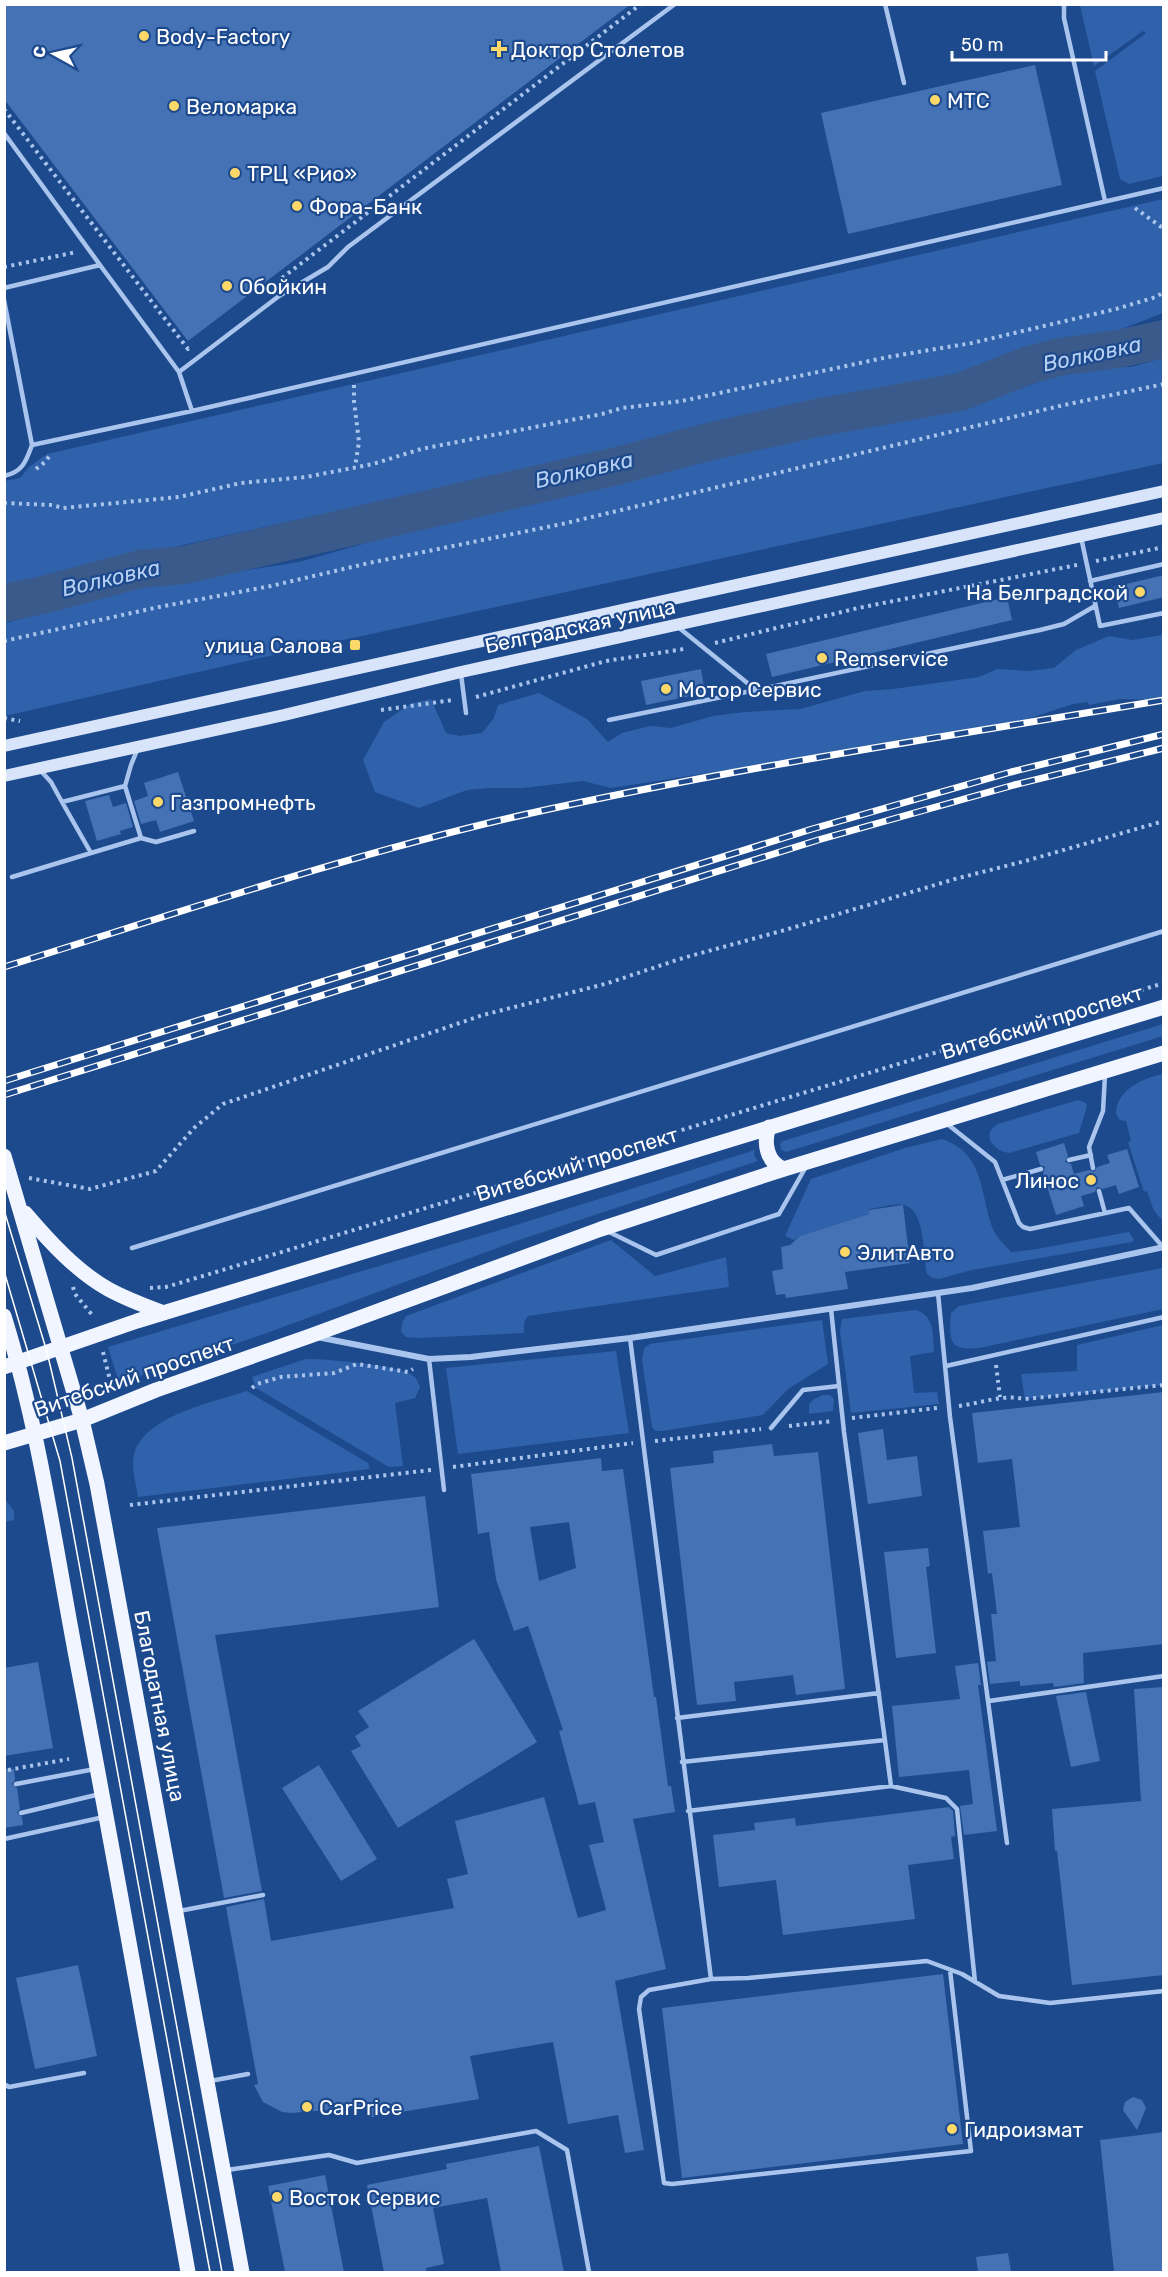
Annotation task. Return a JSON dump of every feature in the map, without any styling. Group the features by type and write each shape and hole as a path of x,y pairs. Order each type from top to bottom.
{"main road":[{"name":"Витебский проспект","path":"12,1365 165,1313 1164,1007"},
{"name":"Витебский проспект","path":"4,1443 82,1420 156,1390 602,1229 784,1169 1164,1053"},
{"path":"769,1127 766,1137 768,1151 774,1163 784,1169"},
{"name":"Благодатная улица","path":"4,1156 22,1208 82,1420 103,1513 242,2272"},
{"path":"22,1208 62,1252 95,1281 131,1300 165,1313"},
{"path":"4,1316 12,1365 34,1434 98,1769 188,2272"}],"street":[{"name":"Белградская улица","path":"4,746 1164,491"},
{"name":"Белградская улица","path":"4,776 139,748 461,672 1164,518"},
{"path":"310,1336 429,1359 471,1357 630,1338 972,1288 1163,1247"}],"lane":[{"path":"179,372 279,296 328,267 356,241 675,4"},
{"path":"885,4 904,83"},
{"path":"1064,4 1064,18 1105,201"},
{"path":"4,133 179,372 192,411"},
{"path":"32,445 355,374 1164,188"},
{"path":"4,288 100,265"},
{"path":"4,300 32,445 24,465 17,474 4,476"},
{"path":"1081,537 1100,626 1164,613"},
{"path":"1090,581 1164,564"},
{"path":"609,720 1040,630 1064,624 1095,606"},
{"path":"676,626 756,690"},
{"path":"461,672 466,713"},
{"path":"139,748 130,765 125,786 141,838"},
{"path":"38,768 51,782 91,853"},
{"path":"62,802 125,786"},
{"path":"12,878 141,838 156,842 194,831"},
{"path":"132,1248 1164,932"},
{"path":"1093,1168 1089,1148 1103,1111 1106,1072"},
{"path":"944,1121 995,1162 1019,1223 1023,1227 1030,1229 1129,1208 1163,1247"},
{"path":"1069,1160 1091,1155"},
{"path":"602,1229 656,1255 779,1214 809,1162"},
{"path":"1002,1180 1041,1168"},
{"path":"1099,1191 1105,1213"},
{"path":"938,1293 950,1417 1007,1843"},
{"path":"831,1309 891,1786"},
{"path":"946,1366 1164,1317"},
{"path":"630,1338 711,1979"},
{"path":"429,1359 444,1490"},
{"path":"771,1428 803,1390 839,1386"},
{"path":"989,1701 1164,1676"},
{"path":"677,1718 879,1693"},
{"path":"682,1762 885,1740"},
{"path":"16,1784 98,1769"},
{"path":"688,1811 891,1786 946,1798 957,1809 975,1982"},
{"path":"21,1814 102,1794"},
{"path":"4,1839 106,1817"},
{"path":"176,1912 263,1895"},
{"path":"950,1970 972,2151 672,2184 664,2183 639,2009 641,1997 649,1990 711,1979 748,1978 927,1961 950,1970 975,1982 999,1996 1050,2003 1164,1991"},
{"path":"4,2084 9,2087 84,2073"},
{"path":"207,2081 248,2074"},
{"path":"224,2170 329,2155 357,2163 536,2131 567,2150 589,2272"}],"path":[{"path":"280,279 641,4"},
{"path":"4,109 188,349 197,342"},
{"path":"1105,201 1132,206 1164,229"},
{"path":"4,267 77,252 101,236"},
{"path":"4,503 51,505 63,508 117,504 179,497 241,483 306,477 355,467 421,449 602,414 622,408 682,400 898,355 972,343 1116,309 1156,297 1164,292"},
{"path":"355,374 354,401 358,442 355,467"},
{"path":"4,641 159,606 272,586 369,563 562,524 1064,405 1164,384"},
{"path":"377,710 478,697 606,661 702,647 858,608 1164,547"},
{"path":"4,718 20,722"},
{"path":"28,1178 90,1190 156,1171 194,1128 224,1104 483,1015 605,984 683,958 1164,821"},
{"path":"144,1288 166,1287 203,1276 1164,983"},
{"path":"74,1281 75,1294 93,1316"},
{"path":"103,1352 112,1388"},
{"path":"995,1355 999,1397"},
{"path":"252,1388 257,1384 281,1377 334,1373 357,1364 408,1372 429,1359"},
{"path":"1025,1399 1164,1385"},
{"path":"130,1505 643,1442"},
{"path":"8,1770 69,1759"}],"shaded area":[{"path":"1080,5 1163,5 1163,176 1129,184 1120,179 1095,71 1146,33 1143,31 1094,66"},
{"path":"1163,199 1163,313 1111,333 1033,349 994,361 959,379 869,394 110,561 65,576 5,588 5,481 20,478 29,467 47,454"},
{"path":"1163,358 1163,463 251,660 5,716 5,623 146,586 299,562 426,526 926,408 993,398 1080,367 1131,367"},
{"path":"1163,635 1163,700 1120,699 1089,705 1088,702 1073,704 1024,720 961,734 611,788 583,781 523,788 467,790 419,808 375,792 363,760 384,722 410,704 431,699 446,733 460,736 482,733 494,718 498,705 539,693 587,719 608,742 622,733 650,726 671,728 713,716 800,709 865,691 979,677 997,669 1028,671 1054,668 1076,650 1109,636 1132,640"},
{"path":"1163,1024 1163,1036 786,1152 781,1150 780,1144 783,1141"},
{"path":"1164,1074 1163,1220 1151,1204 1147,1191 1144,1192 1128,1142 1131,1141 1126,1121 1120,1120 1116,1114 1121,1098 1132,1086"},
{"path":"1078,1100 1086,1103 1087,1106 1079,1133 1009,1153 998,1149 991,1142 990,1133 998,1124"},
{"path":"942,1139 956,1145 974,1165 993,1229 1011,1252 1129,1232 1134,1240 972,1270 939,1279 927,1274 920,1224 910,1208 903,1205 869,1209 869,1214 800,1236 794,1240 785,1236 811,1179 905,1148"},
{"path":"755,1150 754,1155 758,1161 516,1241 264,1334 119,1383 108,1347 513,1226"},
{"path":"611,1240 655,1276 726,1257 729,1287 528,1316 524,1322 524,1333 421,1338 406,1337 401,1332 406,1316"},
{"path":"1163,1268 1163,1309 979,1348 961,1348 953,1342 951,1337 951,1313 959,1306"},
{"path":"915,1310 930,1321 934,1352 910,1356 914,1393 937,1392 939,1404 851,1413 840,1331 842,1319"},
{"path":"822,1320 828,1364 788,1389 763,1415 662,1431 655,1431 652,1427 642,1360 644,1348 650,1344"},
{"path":"1163,1325 1163,1385 1025,1399 1021,1374 1077,1371 1077,1345"},
{"path":"616,1351 629,1433 458,1454 446,1368"},
{"path":"306,1359 344,1361 392,1368 404,1371 415,1378 420,1387 415,1398 395,1403 403,1466 389,1467 256,1388 252,1377"},
{"path":"247,1391 368,1463 370,1469 138,1497 133,1460 140,1442 151,1430 181,1412"},
{"path":"823,1395 830,1395 834,1399 833,1411 809,1414 809,1404"},
{"path":"4,1498 14,1511 14,1520 5,1522"}],"building":[{"name":"ТРЦ «Рио»","path":"4,4 631,4 188,341 4,99"},
{"path":"1035,65 1062,185 848,234 821,113"},
{"name":"На Белградской","path":"1164,575 1164,597 1119,608 1114,587"},
{"path":"1007,597 1012,620 772,677 766,654"},
{"path":"701,669 705,693 646,705 641,681"},
{"path":"178,772 194,821 160,832 156,820 141,824 134,801 148,796 144,783"},
{"path":"109,795 113,807 126,803 133,827 120,831 121,834 97,841 85,801"},
{"name":"Линос","path":"1064,1143 1068,1156 1065,1162 1071,1164 1074,1174 1089,1170 1094,1172 1097,1167 1110,1163 1107,1155 1127,1149 1139,1187 1119,1194 1116,1185 1103,1189 1097,1187 1095,1192 1081,1196 1084,1206 1056,1215 1043,1173 1045,1167 1040,1165 1036,1152"},
{"name":"ЭлитАвто","path":"903,1205 910,1263 845,1272 848,1289 786,1298 785,1294 776,1295 772,1271 783,1269 781,1247 790,1245 800,1236 869,1214 869,1210"},
{"path":"1164,1392 1164,1644 1083,1653 1084,1683 1054,1687 1053,1683 1020,1686 1020,1681 990,1684 987,1662 996,1661 991,1614 997,1614 992,1573 988,1574 983,1531 1020,1527 1012,1459 978,1463 972,1413"},
{"path":"883,1429 887,1460 917,1456 922,1496 868,1504 858,1433"},
{"path":"772,1444 774,1456 818,1452 845,1689 796,1695 793,1675 734,1682 736,1701 697,1705 670,1468 714,1463 713,1451"},
{"path":"601,1458 602,1471 623,1469 654,1697 656,1697 668,1786 671,1786 675,1812 633,1819 666,1969 615,1981 644,2150 625,2153 618,2115 568,2124 553,2042 470,2056 479,2099 371,2117 363,2107 282,2112 263,2102 254,2085 258,2084 226,1907 264,1899 271,1941 454,1908 447,1879 468,1874 455,1821 544,1797 578,1918 606,1910 589,1845 604,1842 595,1802 579,1805 559,1731 563,1730 528,1626 514,1631 496,1579 489,1532 478,1534 471,1474","holes":["569,1522 576,1568 539,1581 530,1527"]},
{"path":"425,1496 439,1607 215,1635 262,1891 224,1898 157,1528"},
{"path":"928,1548 930,1566 926,1567 936,1653 896,1658 884,1552"},
{"path":"474,1639 537,1742 398,1828 351,1751 361,1746 355,1736 369,1727 358,1711"},
{"path":"38,1662 53,1748 4,1756 4,1668"},
{"path":"978,1663 981,1685 978,1685 997,1831 964,1835 960,1806 973,1804 969,1770 899,1777 892,1706 960,1699 955,1666"},
{"path":"1164,1687 1164,1975 1072,1985 1052,1809 1141,1801 1134,1689"},
{"path":"1086,1692 1100,1761 1071,1767 1056,1696"},
{"path":"319,1765 377,1859 341,1881 282,1788"},
{"path":"4,1769 14,1769 15,1780 12,1784 17,1788 20,1809 17,1813 22,1817 23,1825 4,1828"},
{"path":"949,1807 953,1811 955,1836 951,1837 954,1859 908,1865 915,1919 783,1935 776,1880 719,1887 713,1835 755,1830 754,1823 795,1818 796,1826"},
{"path":"78,1965 97,2056 35,2069 16,1978"},
{"path":"943,1974 963,2144 682,2178 662,2008"},
{"path":"1133,2097 1142,2100 1146,2108 1137,2130 1123,2110 1125,2102"},
{"path":"1164,2132 1164,2272 1114,2272 1100,2140"},
{"path":"539,2146 564,2272 501,2272 487,2198 433,2208 444,2264 426,2268 426,2272 384,2272 367,2185 447,2169 446,2164"},
{"path":"325,2175 344,2272 285,2272 268,2186"},
{"path":"1008,2253 1011,2272 978,2272 976,2257"}],"waterway":[{"name":"Волковка","path":"4,603 140,569 184,565 816,418 960,392 1029,365 1059,357 1118,349 1164,339"}],"tram line":[{"path":"4,1210 47,1352 72,1458 222,2272"},
{"path":"4,1271 60,1461 210,2272"}],"railway":[{"path":"4,967 330,866 527,814 685,781 1164,700"},
{"path":"4,1081 812,829 1011,772 1164,734"},
{"path":"4,1095 818,840 1014,785 1164,748"}],"place":[{"name":"Body-Factory","path":"144,36"},
{"name":"Доктор Столетов","path":"499,49"},
{"name":"МТС","path":"935,100"},
{"name":"Веломарка","path":"174,106"},
{"name":"ТРЦ «Рио»","path":"235,173"},
{"name":"Фора-Банк","path":"297,206"},
{"name":"Обойкин","path":"227,286"},
{"name":"На Белградской","path":"1140,592"},
{"name":"улица Салова","path":"355,645"},
{"name":"Remservice","path":"822,658"},
{"name":"Мотор Сервис","path":"666,689"},
{"name":"Газпромнефть","path":"158,802"},
{"name":"Линос","path":"1091,1180"},
{"name":"ЭлитАвто","path":"845,1252"},
{"name":"CarPrice","path":"307,2107"},
{"name":"Гидроизмат","path":"952,2129"},
{"name":"Восток Сервис","path":"277,2197"}]}
